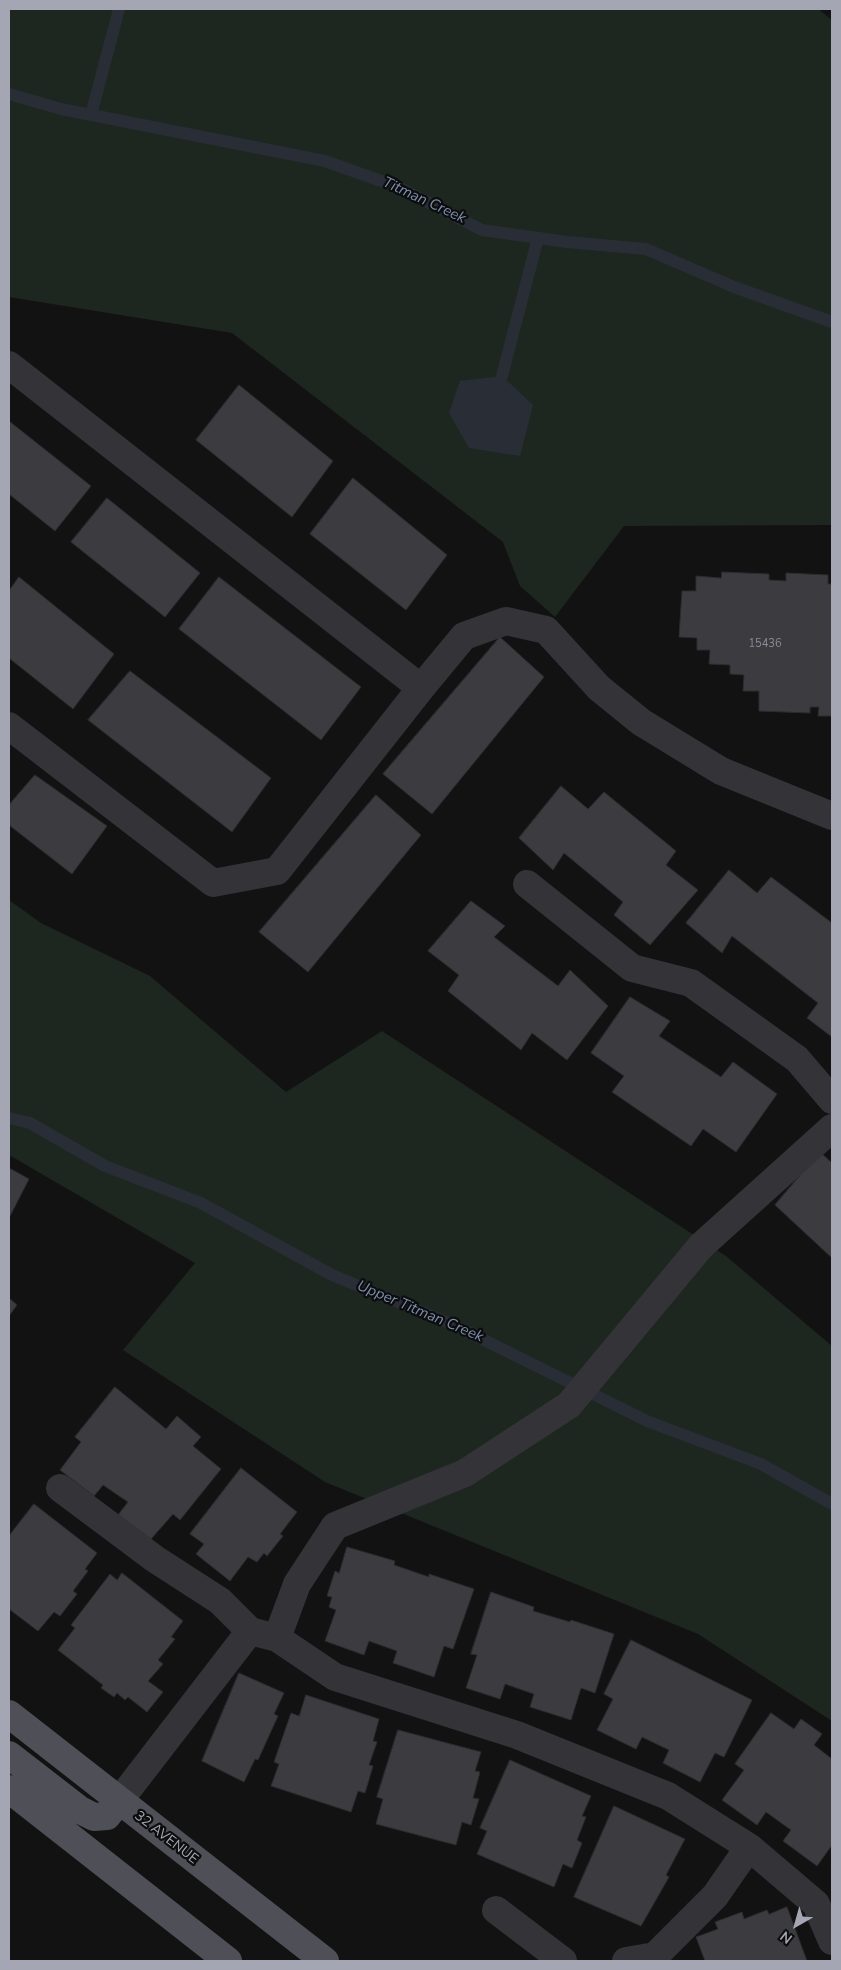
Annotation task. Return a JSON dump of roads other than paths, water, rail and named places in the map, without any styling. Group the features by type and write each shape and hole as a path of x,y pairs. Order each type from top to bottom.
{"main road":[{"name":"32 AVENUE","path":"9,1714 325,1961"},
{"path":"9,1754 80,1810 94,1817 107,1816 119,1801"},
{"path":"9,1789 228,1961"}],"lane":[{"path":"9,366 420,688"},
{"path":"9,726 213,883 277,871 420,688 464,636 506,621 546,630 599,688 641,722 721,771 832,816"},
{"path":"527,884 632,968 691,983 797,1059 832,1100"},
{"path":"277,1638 297,1584 335,1526 465,1473 569,1405 700,1246 832,1128"},
{"path":"60,1488 155,1559 220,1601 250,1631 277,1638 335,1677 517,1735 668,1796 749,1847 816,1904 832,1941"},
{"path":"119,1801 250,1631"},
{"path":"626,1961 655,1956 714,1896 749,1847"},
{"path":"496,1910 563,1961"}],"waterway":[{"path":"91,115 119,9"},
{"name":"Titman Creek","path":"9,94 61,109 325,161 398,187 482,230 567,242 646,249 734,287 832,322"},
{"path":"502,376 538,238"},
{"name":"Upper Titman Creek","path":"9,1118 30,1123 105,1166 201,1203 332,1275 456,1326 647,1421 761,1464 832,1504"}]}
